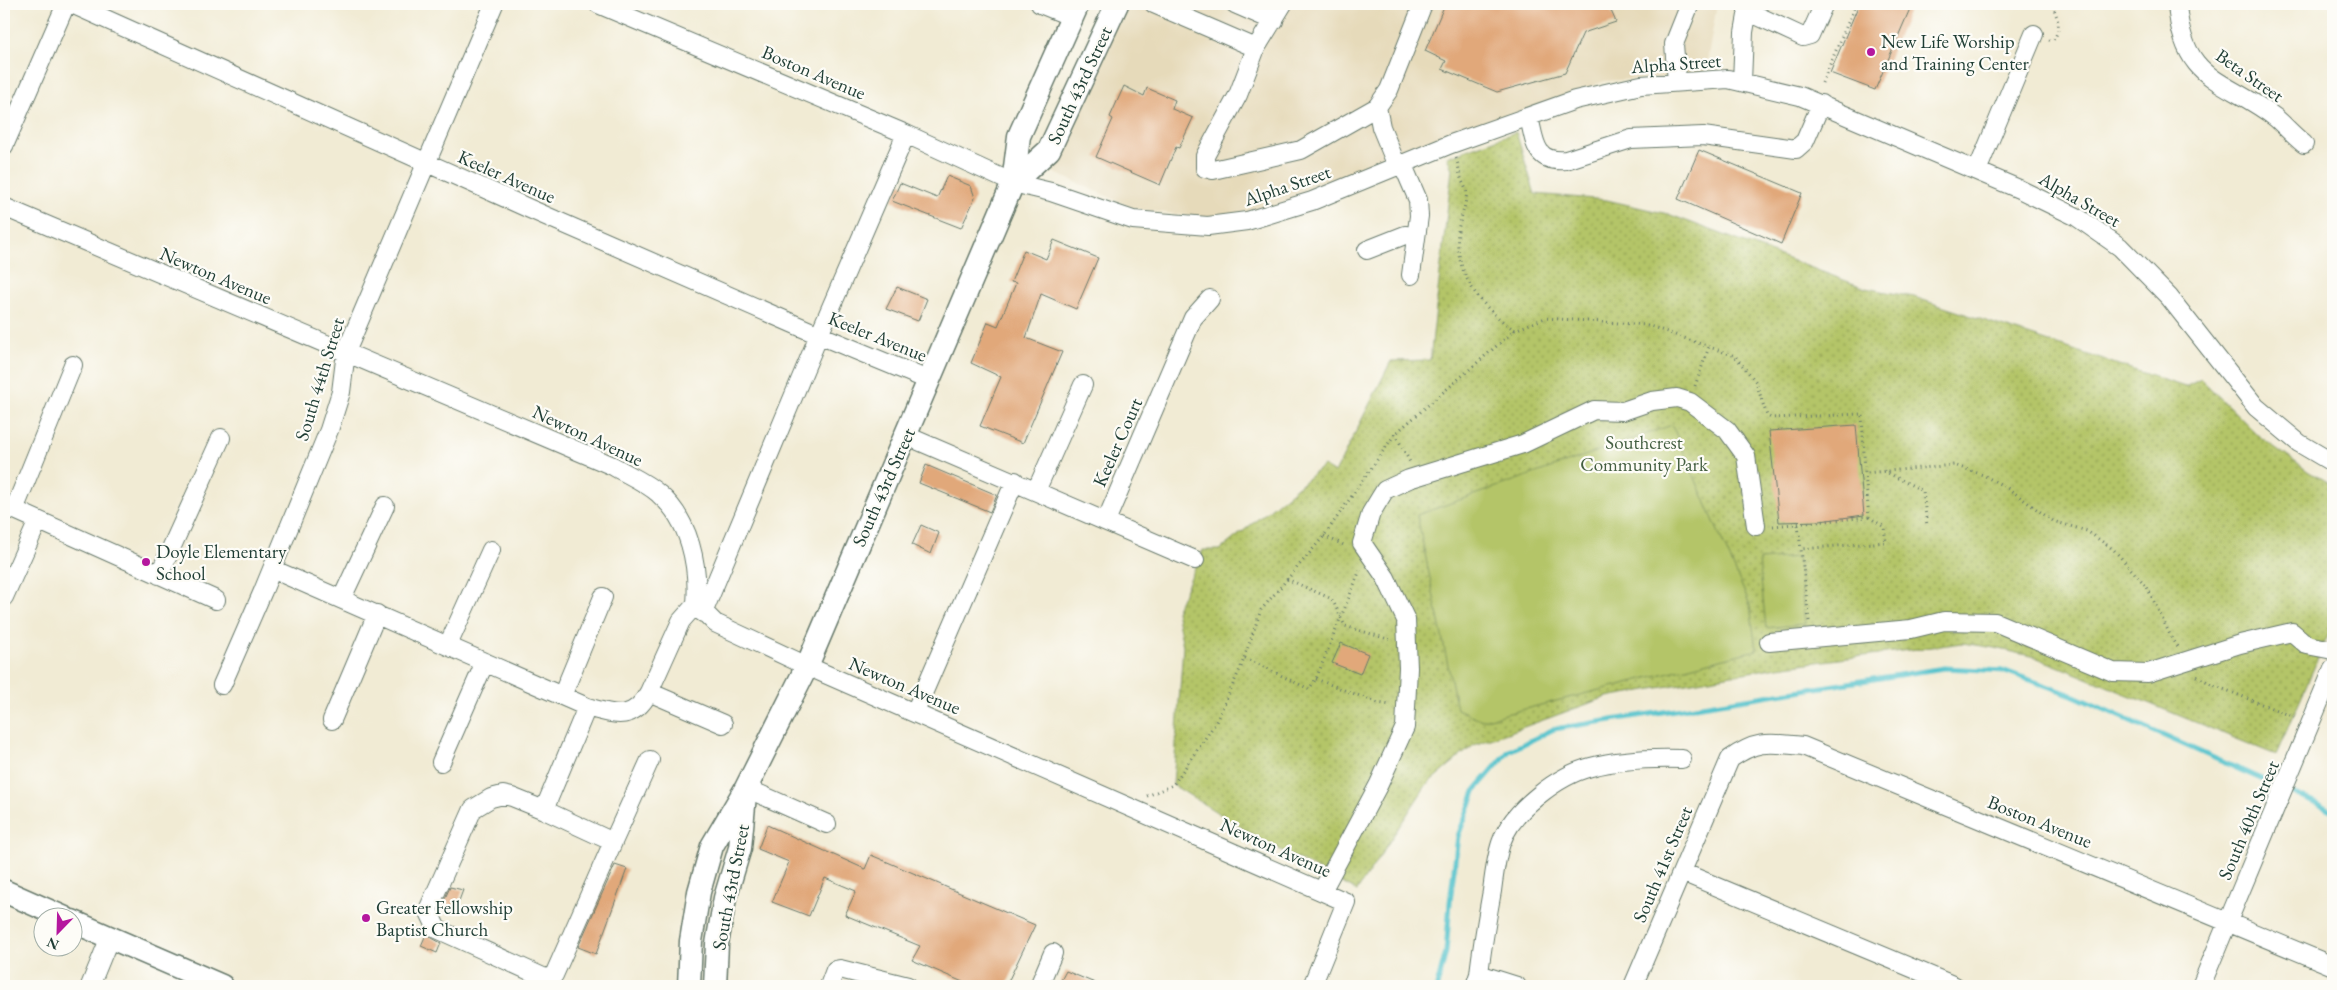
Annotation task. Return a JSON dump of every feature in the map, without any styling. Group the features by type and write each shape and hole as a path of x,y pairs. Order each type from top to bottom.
{"main road":[{"name":"South 43rd Street","path":"1013,183 1049,150 1117,4"},
{"name":"South 43rd Street","path":"689,986 691,941 699,892 712,846 746,788 807,666 879,492 907,436 928,380 1013,183 1018,139 1075,11"},
{"name":"South 43rd Street","path":"715,986 717,944 725,898 740,848 746,788"},
{"path":"4,891 42,908"},
{"path":"82,925 222,986"}],"street":[{"path":"4,146 66,4"},
{"name":"Keeler Avenue","path":"72,4 426,163 819,335 928,380"},
{"name":"South 44th Street","path":"222,685 329,430 341,392 346,352 494,4"},
{"name":"Boston Avenue","path":"598,4 906,134 1013,183"},
{"path":"1040,4 1075,11"},
{"path":"1154,4 1256,48"},
{"path":"1235,4 1274,21"},
{"path":"1283,4 1256,48 1238,95 1205,156 1205,168 1213,170 1301,150 1377,107 1389,90 1423,4"},
{"path":"1677,82 1674,44 1690,4"},
{"path":"1742,82 1748,8 1803,37 1810,36 1824,4"},
{"name":"Beta Street","path":"2177,4 2178,28 2185,46 2202,72 2275,118 2304,144"},
{"path":"1977,171 2034,34"},
{"name":"Alpha Street","path":"1013,183 1051,192 1133,220 1208,226 1247,221 1312,201 1451,144 1575,100 1641,84 1728,79 1800,96 1821,104 2053,204 2097,230 2120,247 2169,297 2256,407 2299,443 2333,463"},
{"path":"1529,117 1536,150 1545,157 1556,161 1566,160 1630,140 1640,139 1703,136 1796,149 1805,141 1821,104"},
{"path":"1377,107 1381,127 1418,200 1411,275"},
{"path":"272,569 342,598 587,707 616,716 637,708 649,692 681,622 700,609 906,134"},
{"name":"Newton Avenue","path":"4,207 613,466 659,493 676,514 689,541 696,572 700,609 715,622 807,666 1346,902 1312,986"},
{"path":"1366,250 1404,235 1416,236"},
{"name":"Keeler Court","path":"1106,521 1193,318 1210,299"},
{"path":"74,364 9,508 216,600"},
{"path":"1036,490 1083,385"},
{"path":"1322,891 1394,753 1405,727 1408,646 1406,620 1386,578 1362,543 1371,513 1385,490 1417,477 1523,444 1594,410 1623,411 1652,401 1677,398 1690,402 1726,430 1746,456 1756,526"},
{"path":"907,436 1036,490 1194,560"},
{"path":"159,575 221,438"},
{"path":"915,712 1015,481"},
{"path":"342,598 384,506"},
{"path":"4,597 38,521"},
{"path":"448,646 491,550"},
{"path":"562,696 603,597"},
{"path":"332,720 376,614"},
{"path":"1769,642 1911,629 1944,621 1995,622 2113,672 2148,673 2240,644 2292,632 2307,645 2333,650"},
{"path":"441,762 485,662"},
{"name":"South 40th Street","path":"2201,986 2333,669"},
{"path":"649,692 723,724"},
{"path":"544,810 587,707"},
{"name":"Boston Avenue","path":"1730,759 1745,749 1764,742 1803,746 2333,966"},
{"path":"1517,986 1477,980 1501,842 1509,826 1518,814 1537,796 1556,783 1590,767 1634,760 1682,759"},
{"name":"South 41st Street","path":"1633,986 1730,759"},
{"path":"613,842 512,797 503,795 491,798 473,808 428,910 437,929 543,977 549,978 554,975 650,760"},
{"path":"746,788 827,824"},
{"path":"1682,872 1955,986"},
{"path":"90,986 110,937"},
{"path":"1039,986 1053,953"},
{"path":"829,986 831,976 835,970 840,968 908,986"}],"path":[{"path":"1822,83 1856,4"},
{"path":"2034,34 2052,41 2055,38 2059,23 2052,4"},
{"path":"1451,144 1459,165 1462,181 1467,187 1458,232 1459,258 1475,294 1496,318 1515,330"},
{"path":"1690,402 1709,347"},
{"path":"1767,416 1771,418 1862,414 1869,517"},
{"path":"1395,434 1417,477"},
{"path":"1865,473 1954,464 1983,475 2009,489 2053,521 2087,531 2103,541 2132,567 2148,587 2173,641 2198,677 2311,725"},
{"path":"1883,471 1923,491 1927,526"},
{"path":"1756,526 1798,525 1869,517 1884,527 1886,542 1801,549"},
{"path":"1798,525 1811,639"},
{"path":"1324,536 1348,547"},
{"path":"1245,658 1309,689 1316,678 1360,570 1358,560"},
{"path":"1287,579 1332,599 1340,621 1344,626 1408,646"},
{"path":"1316,678 1378,703 1406,708"}],"shaded area":[{"path":"1117,4 1717,4 1705,74 1605,81 1361,172 1273,208 1215,219 1136,209 1046,169"}],"green space":[{"name":"Southcrest Community Park","path":"1516,132 1535,194 1607,200 1668,214 1865,288 1914,297 2185,387 2201,379 2259,436 2309,472 2333,485 2333,624 2276,755 2035,657 1963,643 1778,667 1607,697 1474,745 1427,784 1357,891 1257,837 1173,785 1183,646 1176,611 1203,550 1220,550 1323,466 1335,473 1391,361 1430,360 1452,169 1447,157"},
{"path":"1672,425 1750,605 1756,650 1482,720 1457,709 1417,515"},
{"path":"1798,557 1805,624 1766,628 1759,560"}],"building":[{"path":"1445,4 1608,4 1616,22 1583,33 1565,73 1497,92 1442,69 1446,61 1425,51"},
{"path":"1859,4 1912,4 1875,90 1830,73"},
{"path":"1124,86 1144,96 1147,88 1175,100 1172,109 1193,118 1179,148 1176,147 1160,185 1096,157 1113,119 1110,117"},
{"path":"1699,150 1802,193 1781,244 1678,199"},
{"path":"947,176 971,186 975,198 961,228 892,201 900,183 937,198"},
{"path":"1054,240 1098,258 1076,309 1041,294 1026,338 1062,352 1023,443 980,426 1001,377 971,363 988,322 998,326 1016,283 1011,282 1024,250 1046,259"},
{"path":"897,287 927,299 918,321 886,309"},
{"path":"1856,425 1864,515 1820,521 1779,522 1769,431"},
{"path":"926,465 997,495 990,512 919,483"},
{"path":"921,525 939,533 931,554 912,545"},
{"path":"1341,643 1368,654 1360,674 1332,663"},
{"path":"767,825 865,869 871,855 1035,925 1006,986 972,986 912,960 920,946 845,915 856,891 825,878 809,916 772,902 789,862 758,849"},
{"path":"615,865 627,869 596,954 578,947"},
{"path":"450,887 463,890 456,909 442,905"},
{"path":"427,932 432,938 441,943 437,953 421,946"},
{"path":"1066,971 1102,986 1058,986"}],"waterway":[{"path":"1437,986 1446,952 1458,836 1476,789 1509,751 1554,729 1944,668 2005,671 2072,695 2333,811"}],"place":[{"name":"New Life Worship and Training Center","path":"1871,52"},
{"name":"Doyle Elementary School","path":"146,562"},
{"name":"Greater Fellowship Baptist Church","path":"366,918"}]}
